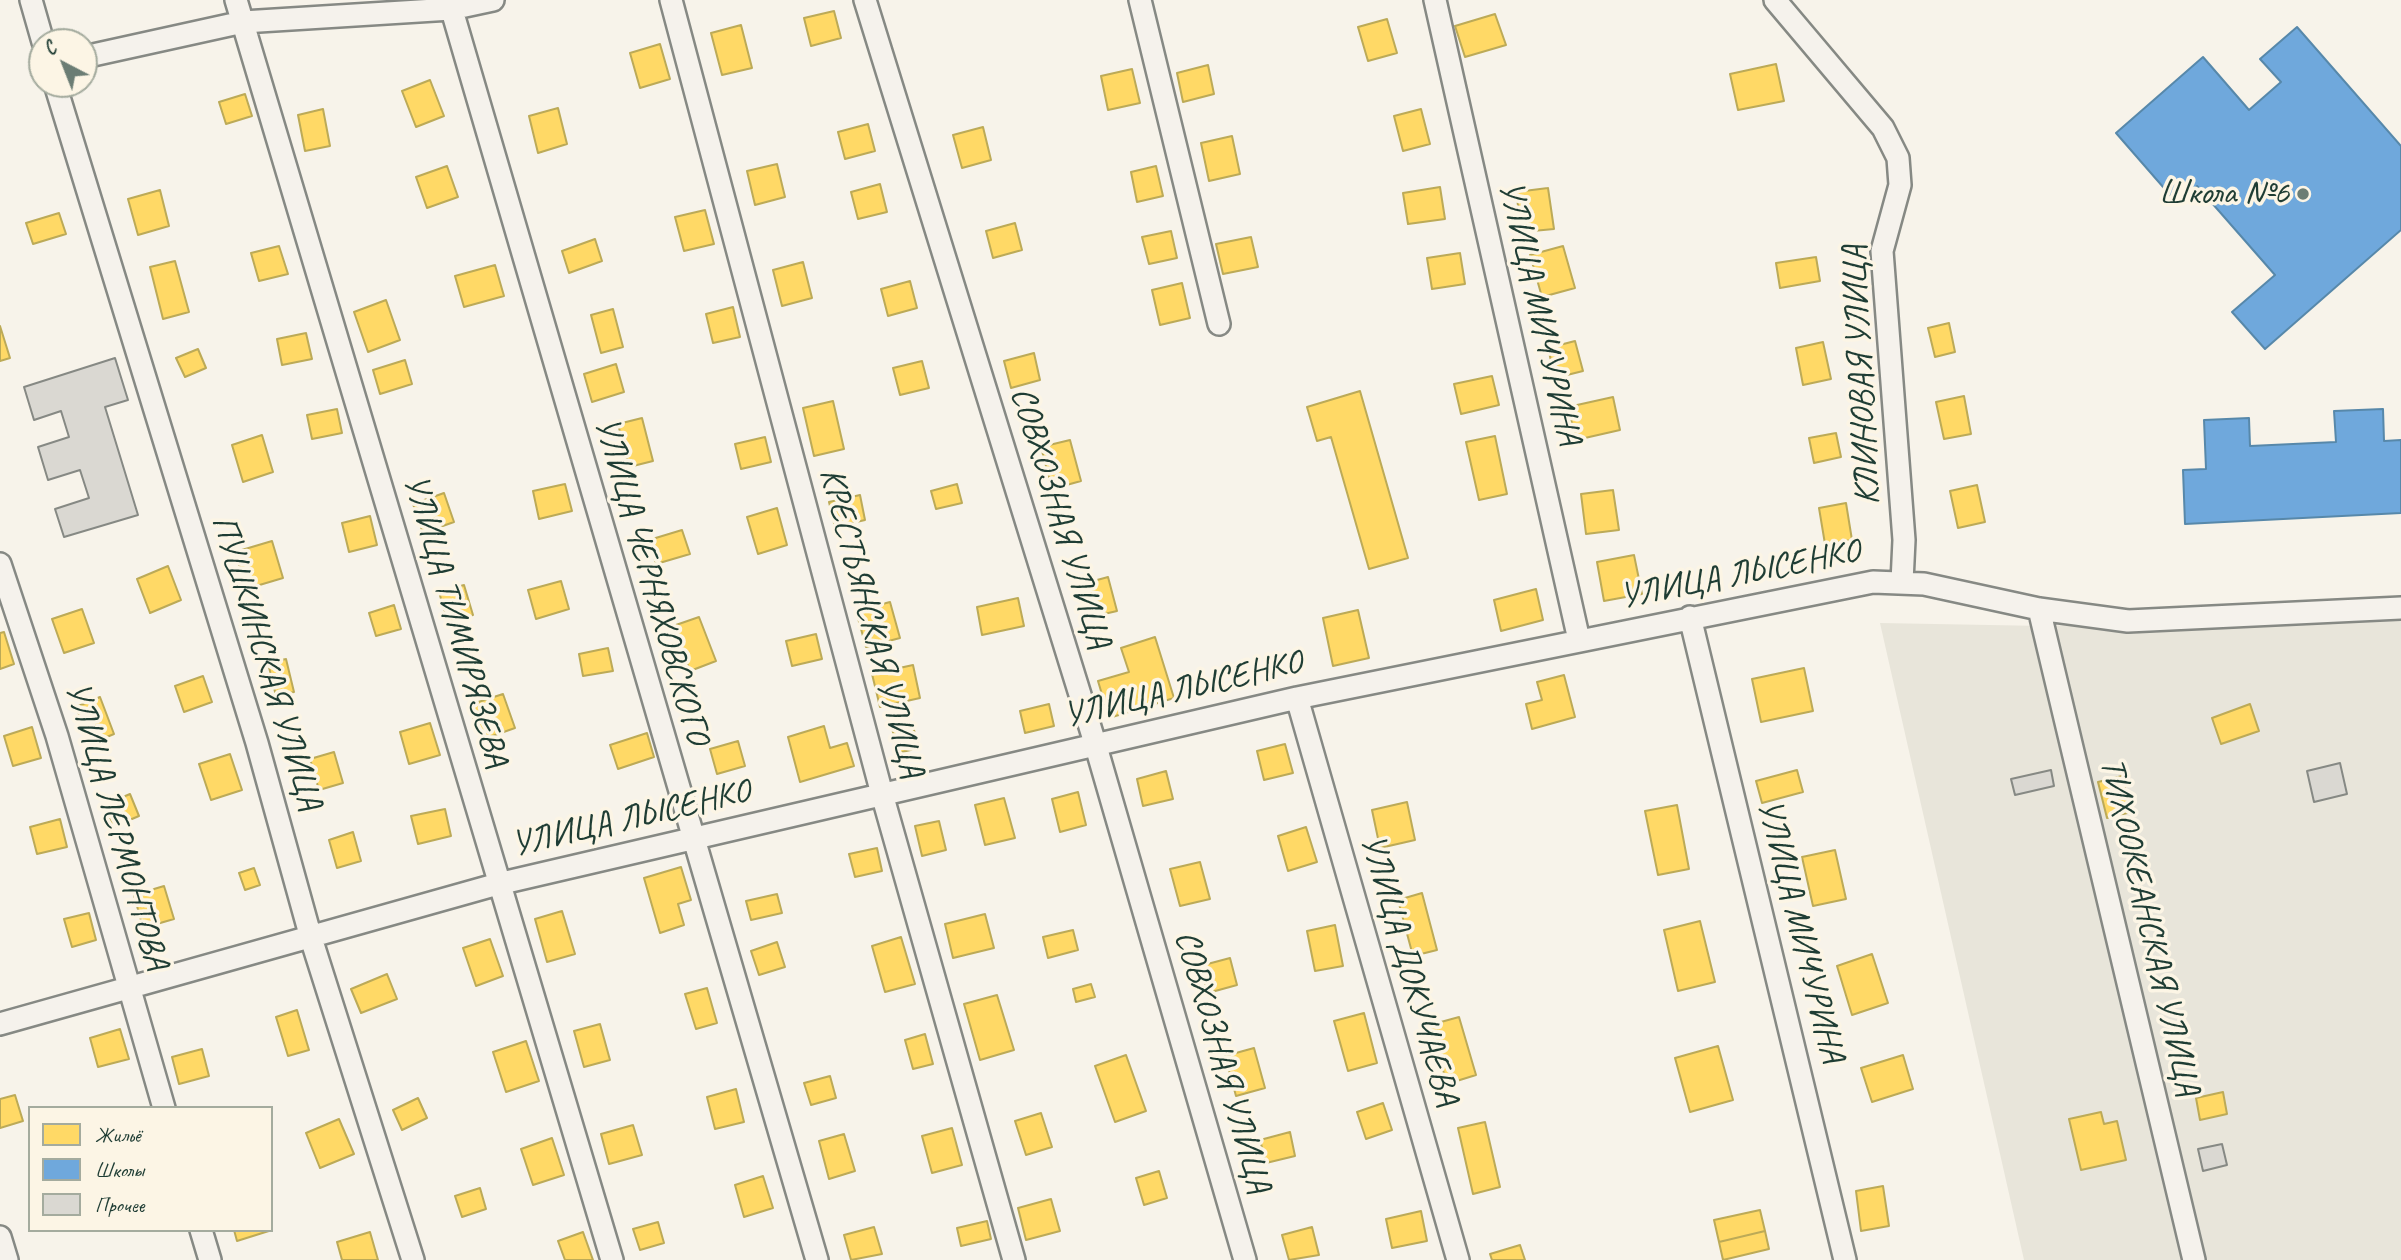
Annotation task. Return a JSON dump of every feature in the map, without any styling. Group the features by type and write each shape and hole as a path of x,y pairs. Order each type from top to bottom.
{"street":[{"path":"31,0 39,28"},
{"name":"УЛИЦА ТИМИРЯЗЕВА","path":"236,0 612,1260"},
{"path":"98,54 243,22 493,0"},
{"name":"КРЕСТЬЯНСКАЯ УЛИЦА","path":"671,0 882,794 1014,1260"},
{"name":"СОВХОЗНАЯ УЛИЦА","path":"865,0 1095,743 1245,1260"},
{"path":"1140,0 1219,324"},
{"name":"УЛИЦА МИЧУРИНА","path":"1435,0 1579,640"},
{"name":"КЛИНОВАЯ УЛИЦА","path":"1774,0 1883,128 1898,158 1900,185 1882,251 1903,540 1902,582"},
{"name":"УЛИЦА ЧЕРНЯХОВСКОГО","path":"450,4 817,1260"},
{"name":"ПУШКИНСКАЯ УЛИЦА","path":"59,98 257,743 311,938 413,1260"},
{"name":"УЛИЦА ЛЕРМОНТОВА","path":"0,564 57,736 163,1106"},
{"name":"УЛИЦА ЛЫСЕНКО","path":"0,1024 498,884 1095,743 1297,698 1873,582 1902,582 2039,609 2128,621 2401,610"},
{"name":"ТИХООКЕАНСКАЯ УЛИЦА","path":"2039,609 2194,1260"},
{"name":"УЛИЦА МИЧУРИНА","path":"1690,617 1845,1260"},
{"name":"УЛИЦА ДОКУЧАЕВА","path":"1297,698 1458,1260"},
{"path":"202,1232 210,1260"},
{"path":"0,1237 7,1260"}],"shaded area":[{"path":"2401,613 2401,1260 2024,1260 1880,623 2044,626"}],"building: Жильё":[{"path":"834,11 841,38 811,46 804,18"},
{"path":"1495,14 1506,45 1465,57 1455,26"},
{"path":"1387,19 1397,53 1368,61 1358,27"},
{"path":"741,25 752,68 722,75 711,33"},
{"path":"660,44 670,79 640,88 630,53"},
{"path":"1776,64 1784,101 1738,110 1730,74"},
{"path":"1208,65 1214,94 1183,102 1177,73"},
{"path":"1132,69 1140,103 1108,110 1101,76"},
{"path":"430,80 444,116 416,127 402,91"},
{"path":"245,94 252,116 226,124 219,102"},
{"path":"558,108 567,144 538,153 529,116"},
{"path":"323,109 330,146 305,151 298,115"},
{"path":"1421,109 1430,144 1403,151 1394,116"},
{"path":"868,124 875,151 845,159 838,132"},
{"path":"983,127 991,160 962,168 953,135"},
{"path":"1232,136 1240,174 1209,181 1201,143"},
{"path":"777,164 785,197 755,205 747,171"},
{"path":"447,166 458,197 427,208 416,177"},
{"path":"1156,166 1163,196 1137,202 1131,172"},
{"path":"880,184 887,212 858,219 851,192"},
{"path":"1440,187 1445,219 1408,224 1403,193"},
{"path":"1548,188 1554,229 1522,232 1516,192"},
{"path":"160,190 169,226 138,235 128,199"},
{"path":"705,210 714,244 684,251 675,217"},
{"path":"59,213 66,234 33,244 26,223"},
{"path":"1015,223 1022,250 993,258 986,231"},
{"path":"1171,231 1177,258 1149,264 1142,237"},
{"path":"1251,237 1258,267 1223,274 1216,244"},
{"path":"595,239 602,261 569,273 562,251"},
{"path":"279,246 288,274 259,281 251,253"},
{"path":"1563,246 1575,288 1542,297 1530,255"},
{"path":"1460,253 1465,284 1432,289 1427,258"},
{"path":"1816,257 1820,281 1780,288 1776,263"},
{"path":"175,261 189,312 163,319 150,267"},
{"path":"803,262 812,298 782,306 773,270"},
{"path":"495,265 504,296 464,307 455,276"},
{"path":"910,281 917,308 888,316 881,289"},
{"path":"1182,283 1190,318 1160,325 1152,290"},
{"path":"386,300 400,340 368,352 354,312"},
{"path":"733,307 740,337 713,343 706,314"},
{"path":"613,309 623,347 601,353 591,315"},
{"path":"1949,323 1955,352 1935,357 1928,328"},
{"path":"0,326 10,358 0,361"},
{"path":"306,333 312,359 282,365 277,339"},
{"path":"1575,341 1583,371 1555,378 1548,348"},
{"path":"1823,342 1831,379 1803,385 1796,348"},
{"path":"198,349 206,368 185,377 176,358"},
{"path":"1034,353 1040,380 1011,388 1004,361"},
{"path":"405,360 412,384 380,394 373,370"},
{"path":"922,361 929,388 900,395 893,368"},
{"path":"616,364 624,392 592,402 584,374"},
{"path":"1492,376 1499,405 1461,414 1454,384"},
{"path":"1360,391 1408,558 1369,569 1331,437 1317,441 1307,407"},
{"path":"1964,396 1971,434 1944,439 1936,402"},
{"path":"1613,397 1620,430 1576,440 1568,407"},
{"path":"833,401 844,449 814,456 803,408"},
{"path":"337,409 342,433 312,439 307,415"},
{"path":"642,418 653,461 629,467 618,424"},
{"path":"1836,433 1841,457 1814,463 1809,438"},
{"path":"262,435 273,472 243,482 232,445"},
{"path":"1495,436 1507,494 1479,500 1466,442"},
{"path":"765,437 771,462 741,469 735,444"},
{"path":"1070,440 1081,481 1052,489 1041,447"},
{"path":"565,484 572,511 539,519 533,491"},
{"path":"957,484 962,503 936,509 931,491"},
{"path":"1977,485 1985,522 1958,528 1950,491"},
{"path":"1613,490 1619,530 1586,534 1581,494"},
{"path":"444,493 454,522 423,533 413,504"},
{"path":"860,495 865,520 835,527 829,502"},
{"path":"1846,503 1852,540 1825,544 1819,508"},
{"path":"777,508 787,545 758,554 747,517"},
{"path":"370,516 377,545 349,552 342,523"},
{"path":"682,530 690,554 656,564 649,540"},
{"path":"272,541 283,578 246,589 235,552"},
{"path":"1634,555 1642,594 1604,601 1597,562"},
{"path":"168,566 181,600 150,613 137,579"},
{"path":"1108,577 1117,611 1087,618 1079,585"},
{"path":"561,581 569,609 536,619 528,590"},
{"path":"464,585 473,615 448,623 439,592"},
{"path":"1536,589 1543,620 1501,631 1494,600"},
{"path":"1018,598 1024,626 982,635 977,607"},
{"path":"890,602 900,638 866,647 856,611"},
{"path":"394,605 401,629 376,636 369,613"},
{"path":"82,609 94,643 64,653 52,619"},
{"path":"1358,610 1369,658 1333,666 1323,618"},
{"path":"699,617 716,661 690,671 673,626"},
{"path":"4,632 14,664 0,669 0,633"},
{"path":"816,634 822,659 792,666 786,641"},
{"path":"1155,637 1174,698 1109,718 1098,681 1129,672 1121,648"},
{"path":"608,648 613,671 583,676 579,654"},
{"path":"286,659 294,692 276,696 268,663"},
{"path":"913,665 920,698 880,707 872,674"},
{"path":"1804,668 1813,711 1761,722 1752,679"},
{"path":"1564,675 1575,717 1532,729 1526,704 1542,700 1537,682"},
{"path":"203,676 212,702 184,712 175,686"},
{"path":"503,694 515,728 481,740 469,705"},
{"path":"100,697 114,734 90,744 76,707"},
{"path":"1049,704 1054,726 1025,733 1020,711"},
{"path":"2250,704 2259,731 2221,744 2212,718"},
{"path":"430,723 440,755 409,764 400,732"},
{"path":"912,723 919,748 898,753 892,728"},
{"path":"824,726 830,748 847,743 854,766 800,782 788,737"},
{"path":"32,727 41,758 13,766 4,736"},
{"path":"647,733 654,757 618,769 610,745"},
{"path":"738,741 745,766 717,774 710,749"},
{"path":"1285,744 1293,773 1264,780 1257,751"},
{"path":"334,752 343,783 319,790 310,759"},
{"path":"230,754 242,790 211,800 199,764"},
{"path":"1797,770 1803,792 1762,803 1756,781"},
{"path":"1166,771 1173,799 1143,806 1137,779"},
{"path":"2122,776 2131,812 2107,818 2098,782"},
{"path":"1078,792 1086,825 1060,832 1052,799"},
{"path":"130,794 139,816 113,827 104,805"},
{"path":"1004,798 1015,838 985,845 975,805"},
{"path":"1407,802 1415,840 1380,848 1372,810"},
{"path":"1677,805 1689,869 1658,875 1645,811"},
{"path":"445,809 451,836 418,844 411,816"},
{"path":"60,819 67,847 37,854 30,827"},
{"path":"939,821 946,850 922,856 915,826"},
{"path":"1306,827 1317,862 1288,871 1278,836"},
{"path":"353,832 361,861 337,868 329,840"},
{"path":"877,848 882,871 855,877 849,854"},
{"path":"1835,850 1846,899 1813,906 1802,857"},
{"path":"1200,862 1210,899 1180,906 1170,869"},
{"path":"681,867 691,900 678,904 684,925 660,933 644,878"},
{"path":"254,868 260,885 245,890 239,873"},
{"path":"164,886 174,919 143,928 134,895"},
{"path":"1422,893 1437,950 1413,956 1398,900"},
{"path":"777,894 782,913 751,920 746,901"},
{"path":"562,911 575,954 547,962 535,919"},
{"path":"89,913 96,940 72,947 64,919"},
{"path":"985,914 994,948 953,958 945,924"},
{"path":"1700,921 1715,982 1678,991 1664,930"},
{"path":"1335,925 1343,966 1315,971 1307,931"},
{"path":"1073,930 1078,950 1048,958 1043,937"},
{"path":"901,937 915,984 885,992 872,946"},
{"path":"490,939 503,976 476,986 463,948"},
{"path":"777,942 785,967 759,975 751,951"},
{"path":"1872,954 1888,1003 1852,1015 1837,966"},
{"path":"1230,958 1237,985 1208,993 1200,966"},
{"path":"387,974 397,999 361,1013 351,989"},
{"path":"1091,984 1095,997 1076,1002 1073,989"},
{"path":"707,988 717,1023 696,1029 685,994"},
{"path":"997,995 1014,1050 980,1060 964,1004"},
{"path":"297,1010 309,1050 288,1056 276,1017"},
{"path":"1364,1013 1377,1063 1348,1071 1334,1021"},
{"path":"1459,1017 1476,1075 1447,1084 1430,1025"},
{"path":"600,1024 610,1060 584,1067 574,1031"},
{"path":"120,1029 129,1059 98,1067 90,1038"},
{"path":"925,1034 933,1064 913,1069 905,1040"},
{"path":"526,1041 539,1081 506,1092 493,1052"},
{"path":"1718,1046 1733,1100 1690,1112 1675,1058"},
{"path":"1254,1048 1265,1088 1236,1096 1225,1056"},
{"path":"202,1049 209,1076 179,1084 172,1057"},
{"path":"1126,1055 1146,1111 1115,1122 1095,1066"},
{"path":"1903,1055 1913,1089 1872,1102 1861,1068"},
{"path":"830,1076 836,1098 811,1105 804,1083"},
{"path":"736,1089 744,1122 715,1129 707,1097"},
{"path":"2223,1092 2227,1114 2200,1120 2196,1098"},
{"path":"15,1095 23,1121 0,1128 0,1099"},
{"path":"418,1098 427,1118 402,1130 393,1110"},
{"path":"1383,1103 1392,1130 1366,1139 1357,1112"},
{"path":"2101,1112 2104,1124 2117,1121 2126,1160 2081,1170 2069,1119"},
{"path":"1041,1113 1052,1147 1026,1155 1015,1121"},
{"path":"339,1119 354,1154 320,1168 306,1133"},
{"path":"1485,1122 1500,1187 1473,1194 1458,1128"},
{"path":"633,1125 642,1155 609,1164 601,1134"},
{"path":"952,1128 962,1165 932,1173 922,1136"},
{"path":"1290,1132 1295,1156 1266,1163 1260,1140"},
{"path":"844,1134 855,1171 829,1179 819,1141"},
{"path":"552,1138 564,1175 533,1185 521,1149"},
{"path":"1159,1171 1167,1198 1144,1205 1136,1178"},
{"path":"763,1176 773,1208 744,1217 735,1185"},
{"path":"1883,1186 1889,1226 1861,1231 1856,1191"},
{"path":"480,1188 486,1209 462,1217 455,1196"},
{"path":"1051,1199 1060,1231 1026,1240 1018,1208"},
{"path":"1760,1210 1765,1231 1719,1242 1714,1220"},
{"path":"1421,1211 1427,1241 1392,1248 1386,1219"},
{"path":"987,1221 991,1239 961,1246 957,1228"},
{"path":"658,1222 664,1243 640,1250 633,1229"},
{"path":"874,1227 882,1254 851,1260 844,1235"},
{"path":"1312,1227 1319,1255 1289,1260 1282,1235"},
{"path":"1765,1231 1769,1249 1723,1260 1719,1242"},
{"path":"235,1232 266,1232 237,1241"},
{"path":"370,1232 378,1260 342,1260 337,1242"},
{"path":"583,1232 593,1260 565,1260 558,1241"},
{"path":"1520,1245 1525,1260 1492,1260 1490,1254"}],"building: Школы":[{"name":"Школа №6","path":"2297,27 2401,146 2401,230 2265,349 2232,312 2275,275 2197,186 2177,203 2116,133 2203,57 2249,110 2281,82 2260,59"},
{"path":"2383,409 2384,441 2401,440 2401,513 2185,524 2183,470 2206,469 2204,420 2249,418 2250,446 2336,442 2334,411"}],"building: Прочее":[{"path":"115,358 128,400 105,407 138,515 64,537 55,509 89,498 80,470 48,480 38,447 69,437 61,411 34,420 24,387"},
{"path":"2340,763 2347,794 2314,802 2307,771"},
{"path":"2051,770 2054,786 2015,795 2011,779"},
{"path":"2222,1144 2227,1165 2203,1171 2198,1149"}],"place":[{"name":"Школа №6","path":"2303,194"}]}
